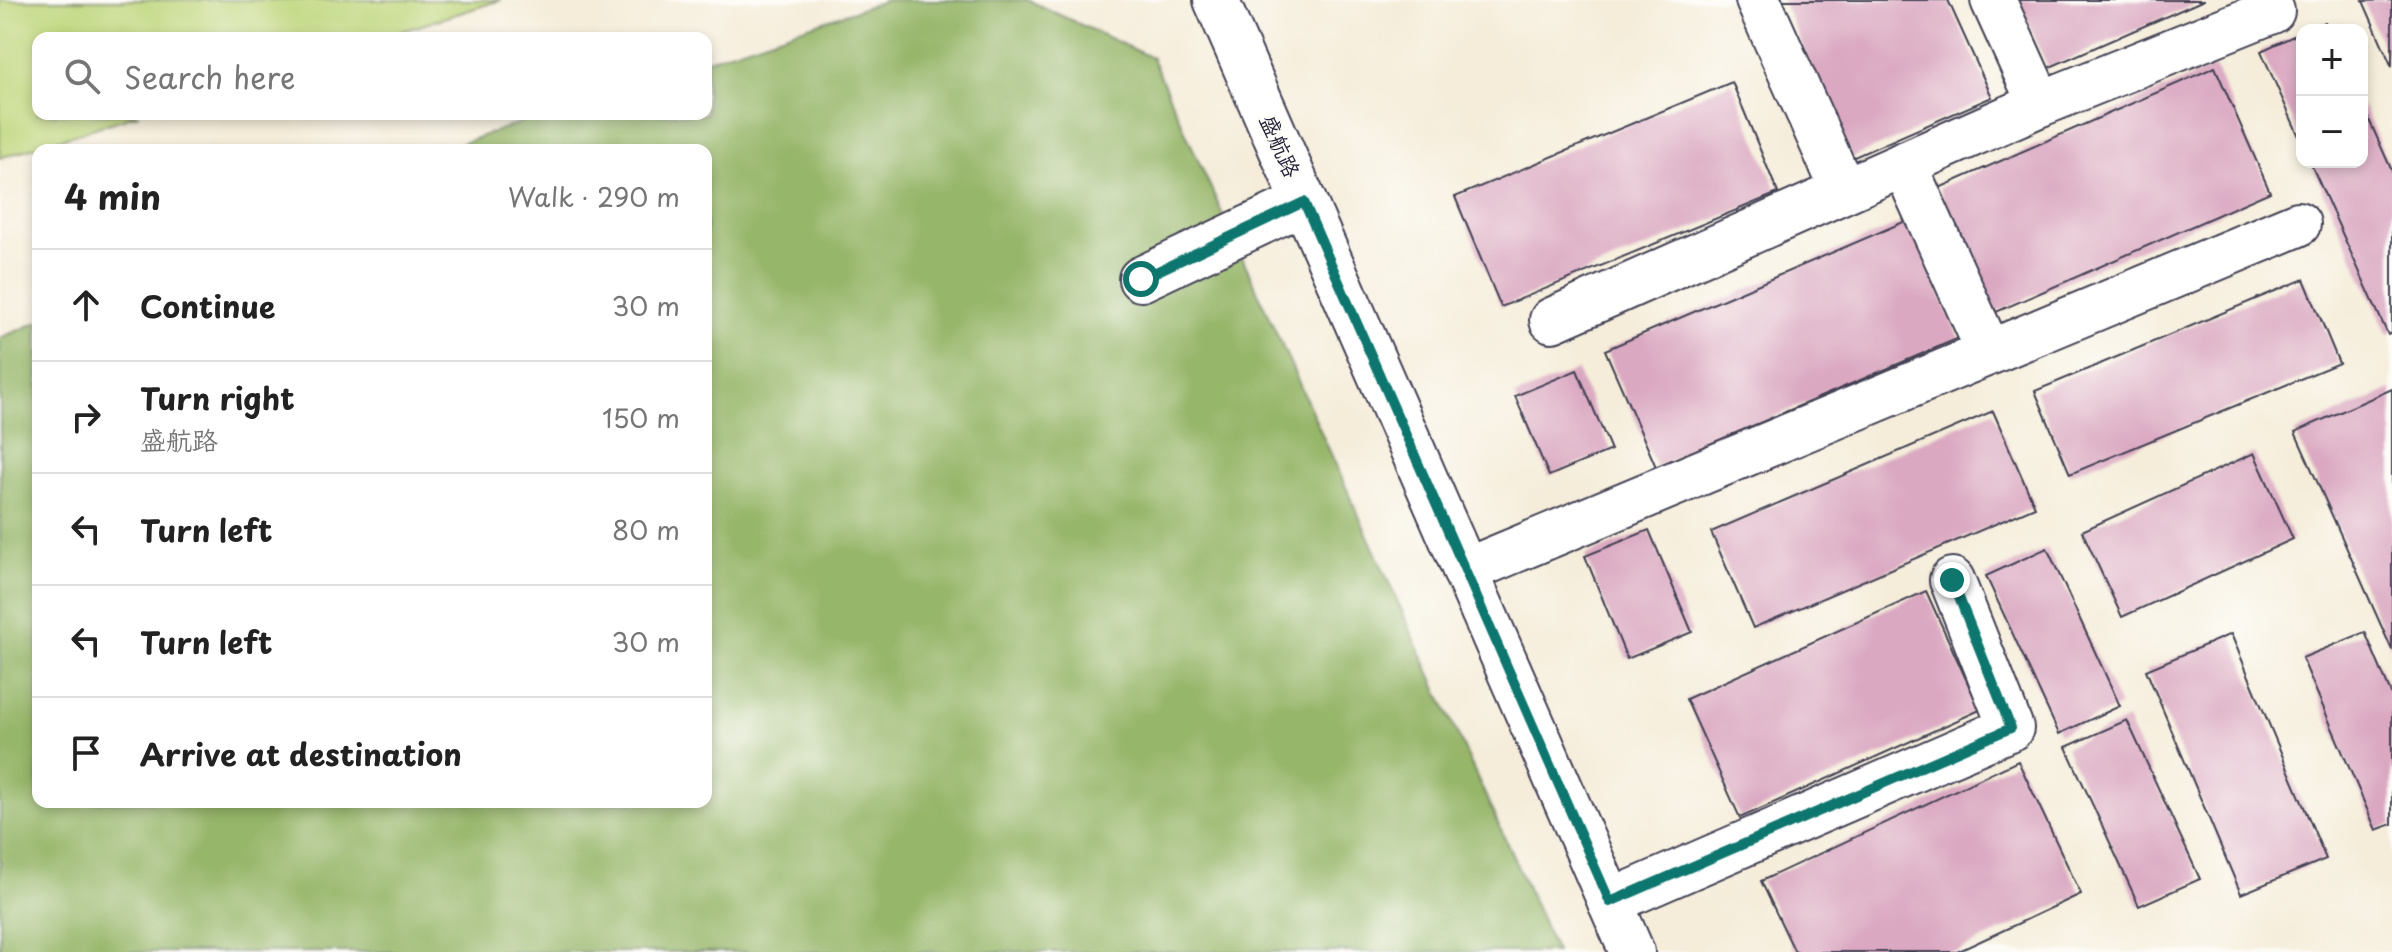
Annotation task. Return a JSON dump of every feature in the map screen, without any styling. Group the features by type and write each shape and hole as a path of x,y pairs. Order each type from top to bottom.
{"street":[{"name":"盛航路","path":"1216,0 1632,952"},
{"path":"1758,0 1843,190"},
{"path":"1993,0 2040,104"},
{"path":"1552,320 2040,104 2272,11"},
{"path":"1904,164 1989,352"},
{"path":"1141,279 1304,202"},
{"path":"1465,571 2298,224"},
{"path":"1610,902 2011,728 1952,580"}],"green space":[{"path":"0,0 501,0 399,32 32,32 32,120 120,120 44,144 32,144 32,148 0,158"},
{"path":"887,0 1028,0 1152,58 1556,952 0,952 0,338 32,325 32,808 712,808 712,144 460,144 527,120 712,120 712,58"}],"building":[{"path":"1782,0 1948,0 1992,97 1852,158"},
{"path":"2018,0 2204,0 2048,68"},
{"path":"2392,0 2392,67 2363,1"},
{"path":"2296,35 2296,130 2261,51"},
{"path":"2215,67 2270,192 1994,313 1939,188"},
{"path":"1732,82 1778,193 1501,307 1455,197"},
{"path":"2368,117 2392,171 2392,333 2388,335 2313,168 2368,168"},
{"path":"1908,220 1959,338 1656,467 1605,350"},
{"path":"2304,279 2339,363 2070,474 2035,391"},
{"path":"1577,370 1611,450 1549,476 1515,396"},
{"path":"2392,389 2392,650 2295,432"},
{"path":"1993,411 2035,507 1753,628 1711,532"},
{"path":"2254,453 2293,539 2122,617 2082,531"},
{"path":"1649,530 1692,632 1627,659 1585,556"},
{"path":"2047,548 2120,706 2059,734 1986,576"},
{"path":"1926,591 1980,710 1740,818 1686,699"},
{"path":"2365,632 2392,696 2392,824 2376,830 2302,658"},
{"path":"2231,634 2326,859 2241,894 2146,670"},
{"path":"2127,720 2200,879 2139,906 2066,747"},
{"path":"2018,761 2081,894 1957,952 1795,952 1761,881"}],"route":[{"path":"1141,279 1304,202 1610,902 2011,728 1952,580"}]}
